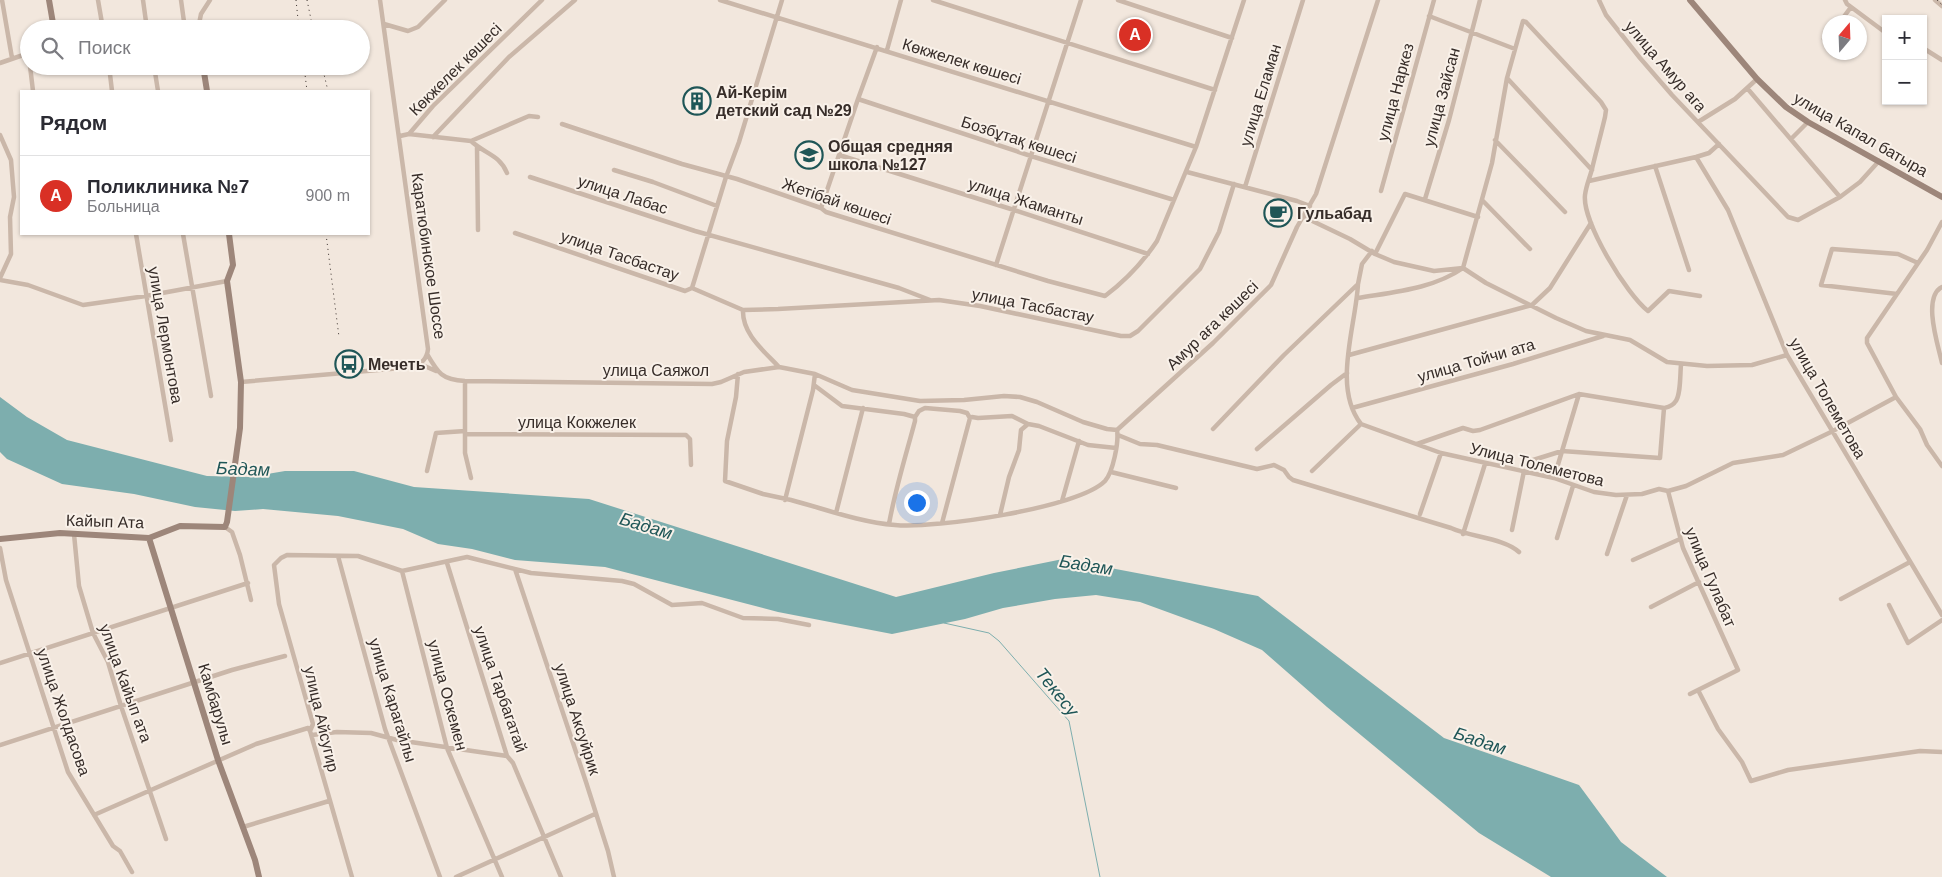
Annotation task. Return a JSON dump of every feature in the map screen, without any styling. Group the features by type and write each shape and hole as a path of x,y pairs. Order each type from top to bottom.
{"street":[{"path":"2,0 12,58"},
{"path":"49,0 52,20"},
{"path":"98,0 101,20"},
{"path":"142,0 145,20"},
{"path":"181,0 184,20"},
{"path":"200,20 201,14 210,0"},
{"name":"Каратюбинское Шоссе","path":"380,0 428,349 420,364"},
{"path":"384,24 408,31 418,27 445,0"},
{"name":"Көкжелек көшесі","path":"409,134 433,106 542,0"},
{"path":"433,137 509,57 575,0"},
{"name":"Көкжелек көшесі","path":"720,0 887,50 1196,147"},
{"path":"692,288 782,0"},
{"path":"887,50 901,0"},
{"path":"934,0 1215,90"},
{"path":"996,265 1081,0"},
{"path":"1118,0 1232,38"},
{"path":"1148,254 1157,241 1187,172 1244,0"},
{"name":"улица Еламан","path":"1245,187 1303,0"},
{"name":"Амур аға көшесі","path":"1118,433 1213,344 1271,285 1297,227 1316,194 1378,0"},
{"name":"улица Наркез","path":"1381,190 1434,0"},
{"name":"улица Зайсан","path":"1425,199 1449,120 1480,0"},
{"name":"улица Амур ага","path":"1599,0 1606,15 1640,58 1788,217 1798,220 1840,197"},
{"name":"улица Капал батыра","path":"1690,0 1756,79 1786,107 1808,122 1942,197"},
{"path":"1844,0 1851,8 1882,30"},
{"path":"1935,0 1942,6"},
{"path":"1846,15 1851,8"},
{"path":"1429,16 1515,49"},
{"path":"1358,298 1421,287 1448,279 1464,268 1492,163 1507,78 1524,21 1601,102 1606,110 1585,195 1585,204 1591,223 1621,282 1646,310 1650,311 1669,291 1700,296"},
{"path":"821,208 877,47"},
{"path":"1927,51 1942,60"},
{"path":"0,63 20,56"},
{"path":"31,75 33,90"},
{"path":"110,75 112,90"},
{"path":"155,75 158,90"},
{"path":"204,75 207,90"},
{"path":"1507,78 1592,170"},
{"path":"1698,122 1735,99 1756,79"},
{"path":"1747,88 1840,197 1860,182 1879,161"},
{"name":"Бозбұтақ көшесі","path":"858,99 1031,156 1174,200"},
{"path":"400,136 409,134 471,141 529,116 538,117"},
{"path":"1791,139 1808,122"},
{"name":"Жетібай көшесі","path":"562,124 821,208 826,212 1069,288 1105,296 1118,286 1148,254"},
{"path":"0,135 11,160 14,197 10,217 11,254 0,279 28,285 83,306 227,281"},
{"path":"1495,140 1565,212"},
{"path":"471,141 477,147 503,162 507,173"},
{"path":"1589,181 1696,157 1708,153 1719,144"},
{"path":"477,147 478,230"},
{"name":"улица Жаманты","path":"839,155 1148,254"},
{"name":"улица Толеметова","path":"1696,157 1728,210 1787,355 1942,615"},
{"path":"1655,166 1689,270"},
{"path":"614,170 653,182 717,206"},
{"path":"1187,172 1310,206"},
{"name":"улица Лабас","path":"530,177 695,231 899,288 932,300"},
{"name":"улица Тасбастау","path":"516,233 685,291 692,288 743,310 778,310 932,300 980,306 1121,336 1130,336 1138,331 1200,270 1219,232 1234,184"},
{"path":"1312,471 1360,424 1352,408 1346,383 1358,298 1358,284 1362,264 1373,253 1404,195 1407,194 1425,199 1478,217"},
{"path":"1482,201 1530,249"},
{"path":"1304,217 1394,262 1434,271 1464,268 1486,283 1556,318 1586,331 1630,340 1667,362 1707,366 1752,364 1787,355"},
{"path":"1942,222 1918,263 1867,338 1896,396 1942,464"},
{"path":"1349,355 1532,305 1550,288 1591,223"},
{"name":"улица Лермонтова","path":"136,235 171,440"},
{"path":"183,235 210,396"},
{"path":"229,235 234,265 227,281 241,382 240,428 225,527 232,532 248,583 251,600"},
{"path":"1897,294 1821,285 1832,249 1898,254 1918,263"},
{"path":"1213,429 1284,355 1358,284"},
{"path":"1942,287 1933,295 1931,307 1942,363"},
{"path":"743,310 747,328 755,343 779,367"},
{"name":"улица Тойчи ата","path":"1352,408 1513,364 1606,335"},
{"path":"427,354 437,372"},
{"path":"241,382 386,370 413,367 420,364"},
{"name":"улица Саяжол","path":"420,364 454,381 712,384 738,374 779,367 815,374 852,390 920,401 964,400 1004,396 1020,397 1037,402 1083,422 1118,433 1144,445 1157,445 1257,469 1274,465 1284,470 1293,480 1451,528 1463,534"},
{"path":"1417,444 1463,428 1473,431 1480,430 1579,394 1664,408 1671,406 1676,402 1681,364"},
{"path":"1256,449 1347,373"},
{"path":"738,374 736,397 727,441 725,481 785,500 889,524 911,526 1000,515 1077,498 1100,486 1107,479 1116,448 1118,433"},
{"path":"785,500 814,385 815,374"},
{"path":"465,381 466,453 471,478"},
{"path":"814,385 838,405 863,408 915,419"},
{"path":"1554,478 1579,394"},
{"name":"Улица Толеметова","path":"1360,424 1441,453 1554,478 1594,492 1627,495 1642,494 1659,489 1668,491 1686,486 1733,463 1783,455 1832,432 1896,396"},
{"path":"836,513 863,408"},
{"path":"889,524 915,419 919,411 925,408 960,411 966,413 970,418"},
{"path":"1530,461 1562,451 1660,458 1664,408"},
{"path":"970,418 972,416 978,418 1012,416 1028,424 1088,445 1116,448"},
{"path":"942,523 970,418"},
{"path":"1000,515 1009,476 1019,450 1021,430 1028,424"},
{"name":"улица Кокжелек","path":"426,471 436,433 466,432 688,436 690,439 691,465"},
{"path":"1062,502 1079,441"},
{"path":"1420,514 1441,453"},
{"path":"1485,464 1463,534 1511,547 1519,552"},
{"path":"1512,530 1524,471"},
{"path":"1110,472 1176,488"},
{"path":"1557,538 1573,486"},
{"name":"улица Гулабат","path":"1668,491 1680,539 1738,670 1698,690"},
{"path":"1607,554 1627,495"},
{"name":"Кайып Ата","path":"0,539 60,533 149,538 180,526 225,527"},
{"name":"улица Кайып ата","path":"74,534 79,586 94,634 108,662 166,839"},
{"name":"Камбарулы","path":"149,538 218,760 259,877"},
{"path":"1633,560 1680,539"},
{"name":"улица Жолдасова","path":"0,548 6,580 68,772 132,872"},
{"name":"улица Айсугир","path":"338,556 287,556 274,565 278,604 313,724 311,733 352,877"},
{"path":"338,556 365,557 402,571 447,563 467,557 531,573 622,580 634,584 672,604 702,604 743,618 778,619 809,624"},
{"name":"улица Карагайлы","path":"338,556 388,736 440,877"},
{"path":"1841,599 1910,562"},
{"name":"улица Тарбагатай","path":"447,563 507,756 513,763 561,877"},
{"name":"улица Аксуйрик","path":"515,569 608,851 614,877"},
{"name":"улица Оскемен","path":"402,571 447,748 502,877"},
{"path":"0,582 6,580"},
{"path":"1651,607 1699,582"},
{"path":"0,663 248,583"},
{"path":"1889,605 1908,643 1942,620"},
{"path":"0,745 195,684 232,670 284,656"},
{"path":"1690,694 1698,690 1718,729 1742,762 1750,781 1788,770 1920,751 1942,752"},
{"path":"94,815 256,744 308,728 311,733 371,733 388,736 397,740 507,756"},
{"path":"243,827 329,801"},
{"path":"456,877 595,814"}],"water":[{"name":"Бадам","path":"0,397 27,417 67,440 207,476 250,477 285,471 354,471 414,487 589,499 896,597 994,573 1063,559 1258,596 1444,738 1579,785 1621,842 1667,877 1551,877 1479,833 1327,707 1262,650 1214,629 1140,602 1096,595 1055,599 1003,608 965,619 892,634 778,612 605,567 515,560 472,549 438,544 403,529 338,516 263,509 235,511 195,507 134,494 62,484 7,459 0,452"}],"waterway":[{"name":"Текесу","path":"944,623 989,633 999,641 1069,721 1100,877"}],"railway":[{"path":"296,0 298,20"},
{"path":"307,0 311,20"},
{"path":"1937,0 1942,5"},
{"path":"305,75 307,90"},
{"path":"324,75 328,90"},
{"path":"326,235 339,337"}],"place":[{"name":"Поликлиника №7","path":"1135,35"},
{"name":"Ай-Керім детский сад №29","path":"697,101"},
{"name":"Общая средняя школа №127","path":"809,155"},
{"name":"Гульабад","path":"1278,213"},
{"name":"Мечеть","path":"349,364"}]}
